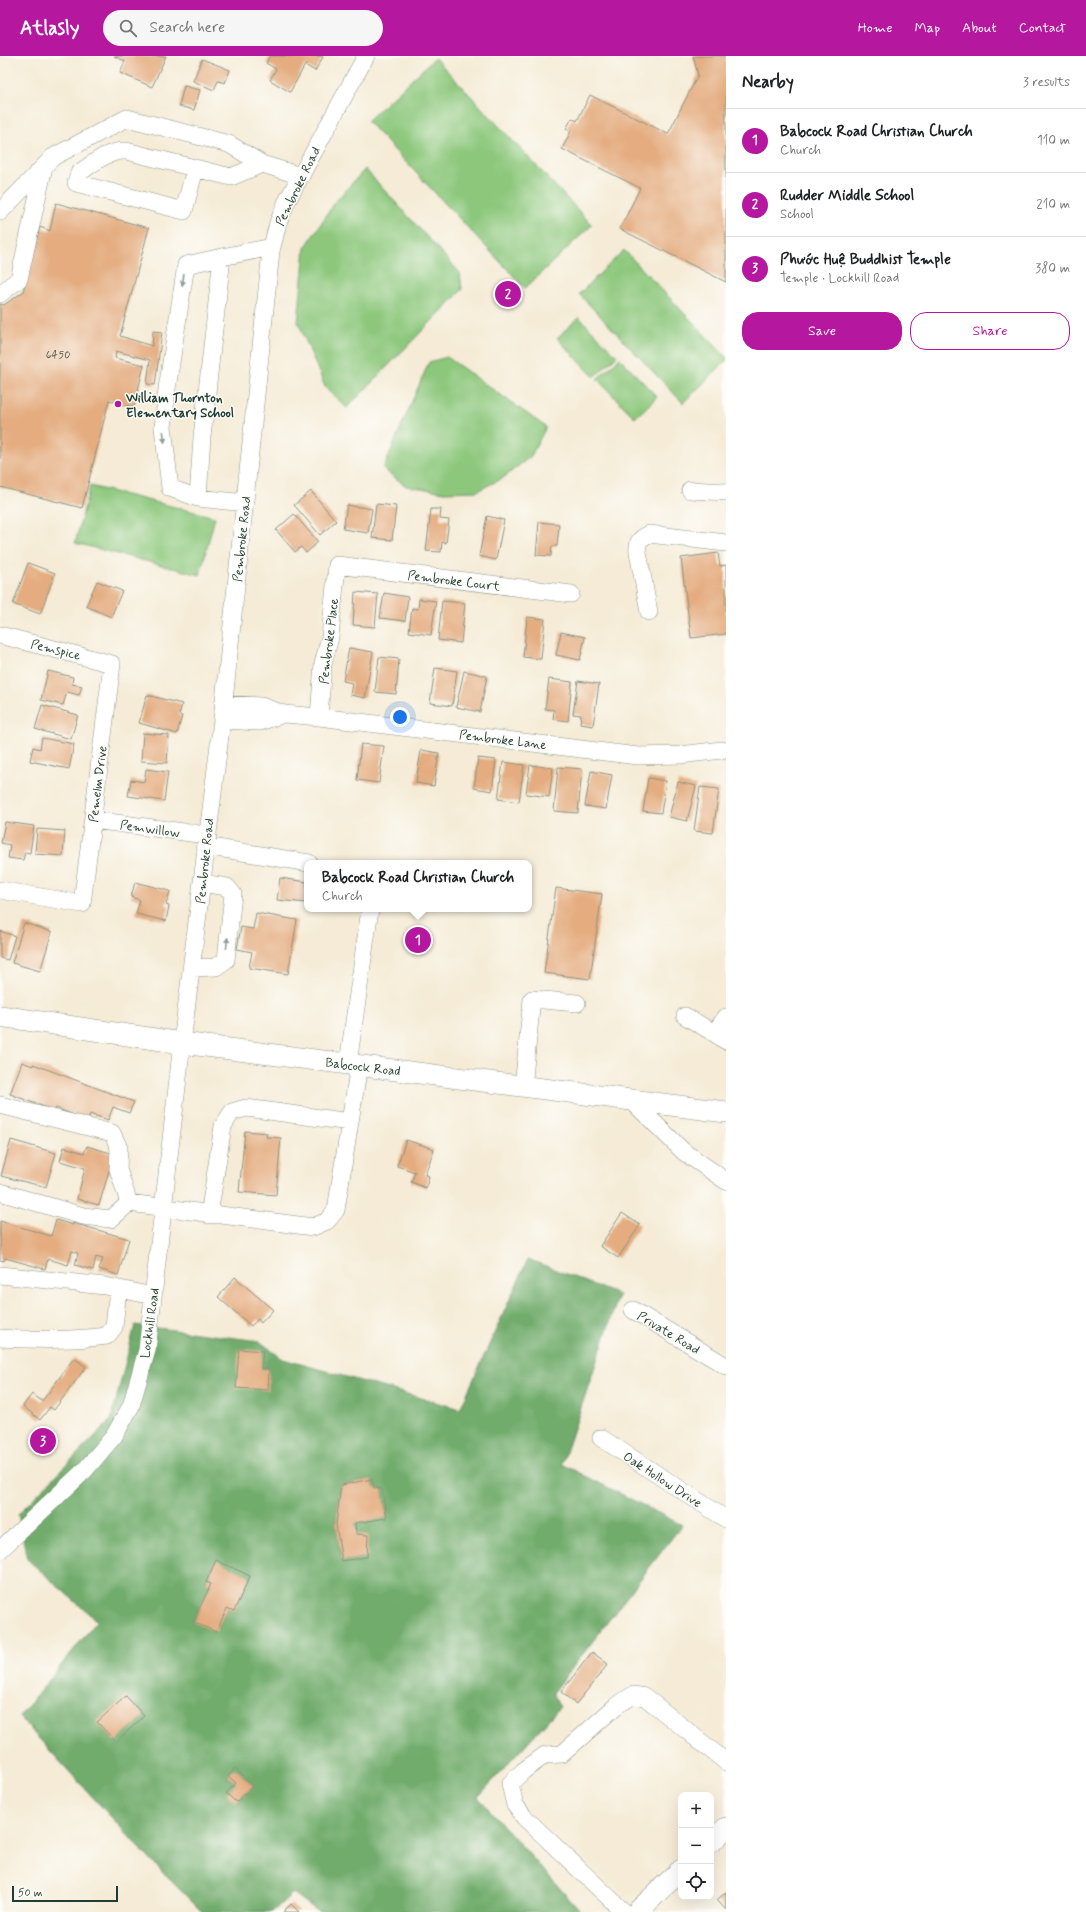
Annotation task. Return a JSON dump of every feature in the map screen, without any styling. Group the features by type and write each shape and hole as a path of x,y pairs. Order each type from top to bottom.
{"main road":[{"name":"Babcock Road","path":"0,1016 182,1043 726,1112"},
{"path":"714,1839 726,1828"},
{"path":"637,1912 678,1873"}],"street":[{"name":"Pembroke Road","path":"182,1043 222,712 272,247 278,224 301,176 366,56"},
{"path":"0,212 53,157 127,118 229,144 262,164 301,176"},
{"path":"195,169 184,211 76,183 79,173 111,152 119,150 126,150 195,169 231,177 262,164"},
{"path":"0,294 19,279 44,167"},
{"path":"245,503 198,498 170,488 163,427 167,389 186,264 272,247"},
{"path":"198,498 202,437 222,257"},
{"path":"690,490 726,492"},
{"path":"649,612 638,552 638,543 641,538 649,534 726,543"},
{"name":"Pembroke Court","path":"337,565 571,594"},
{"name":"Pembroke Place","path":"319,717 323,664 330,637 337,565"},
{"name":"Pemspice","path":"0,635 112,664"},
{"name":"Pemelm Drive","path":"0,890 82,904 112,664"},
{"name":"Pembroke Lane","path":"222,712 261,706 284,714 638,756 680,755 722,750"},
{"name":"Pemwillow","path":"93,820 206,841 304,862"},
{"path":"192,968 216,967 226,960 233,894 227,887 202,883"},
{"path":"129,1203 163,1209 313,1227 327,1221 336,1210 350,1122 354,1065 370,912"},
{"path":"523,1087 532,999 576,1003"},
{"path":"686,1016 720,1037 726,1017"},
{"name":"Lockhill Road","path":"0,1550 85,1470 114,1436 131,1406 147,1350 182,1043"},
{"path":"631,1100 684,1152 726,1180"},
{"path":"0,1105 112,1133 119,1148 118,1169 129,1203"},
{"path":"209,1214 223,1126 232,1112 246,1108 350,1122"},
{"path":"0,1192 83,1216 111,1219 129,1203"},
{"path":"0,1275 118,1289 153,1296"},
{"path":"0,1338 46,1340 82,1339 107,1336 114,1327 118,1289"},
{"name":"Private Road","path":"633,1310 726,1366"},
{"name":"Oak Hollow Drive","path":"601,1438 726,1519"},
{"path":"624,1912 524,1817 515,1804 510,1784 523,1771 545,1755 562,1754 616,1706 632,1695 645,1697 726,1762"}],"green space":[{"path":"435,58 592,225 525,288 367,121"},
{"path":"365,169 460,273 462,290 347,408 325,387 298,322 305,248 335,202"},
{"path":"624,250 726,357 726,361 683,403 579,294"},
{"path":"579,317 617,356 594,377 557,338"},
{"path":"447,357 546,427 531,456 503,478 477,491 445,492 406,486 383,469 429,362"},
{"path":"620,358 657,397 635,418 597,379"},
{"path":"90,486 215,517 200,575 75,543"},
{"path":"528,1259 619,1295 562,1464 682,1525 553,1693 560,1707 478,1797 581,1912 319,1912 293,1893 272,1912 202,1912 158,1868 19,1717 97,1621 27,1559 18,1514 111,1420 135,1325 259,1341 283,1359 460,1409","holes":["372,1479 374,1488 382,1489 387,1518 355,1523 367,1557 342,1561 336,1525 341,1485","216,1561 250,1576 234,1611 227,1608 216,1632 194,1621 211,1584 206,1581","126,1696 144,1717 115,1742 97,1721","235,1768 253,1786 236,1802 227,1793 236,1783 228,1776"]}],"building":[{"path":"114,56 166,56 152,87 120,73 125,61"},
{"path":"270,56 323,57 315,71 305,65 290,92 270,80 276,69 266,63"},
{"path":"693,56 726,56 726,282 620,229 640,188 562,149 571,131 566,129 572,118 577,121 590,95 668,134 698,75"},
{"path":"202,59 230,70 225,83 218,81 214,90 193,81"},
{"path":"184,86 200,90 194,110 179,106"},
{"path":"56,203 149,228 120,336 152,346 153,331 162,332 155,385 147,384 150,360 116,351 115,358 144,365 134,407 109,400 82,508 0,487 0,304 4,305 23,292 40,227 50,231"},
{"path":"311,491 336,521 320,535 294,505"},
{"path":"376,504 396,506 392,540 372,538"},
{"path":"347,505 372,509 368,533 343,529"},
{"path":"431,509 441,509 440,519 449,520 446,543 442,542 441,552 426,551"},
{"path":"294,514 318,542 306,553 301,547 295,552 276,530"},
{"path":"487,516 504,520 496,560 479,556"},
{"path":"539,522 559,524 557,546 552,546 551,556 536,555"},
{"path":"718,553 720,566 726,565 726,634 691,638 681,558"},
{"path":"28,563 55,573 40,614 13,604"},
{"path":"97,581 122,591 111,617 86,606"},
{"path":"355,592 378,594 375,627 353,625"},
{"path":"384,593 408,597 405,621 380,618"},
{"path":"419,599 436,601 431,635 409,632 412,608 418,609"},
{"path":"442,601 465,603 461,643 438,640"},
{"path":"527,617 545,619 541,659 523,657"},
{"path":"561,632 585,637 580,660 556,655"},
{"path":"349,648 373,652 365,698 350,695 352,683 343,681"},
{"path":"379,657 399,659 396,694 375,692"},
{"path":"435,668 457,671 452,706 430,703"},
{"path":"48,671 73,677 72,684 82,686 79,695 67,692 63,705 41,700"},
{"path":"464,671 487,676 480,712 456,707"},
{"path":"549,679 572,682 568,721 553,719 554,710 545,709"},
{"path":"578,681 599,684 593,726 580,724 581,715 573,714"},
{"path":"147,695 182,704 179,715 182,716 177,734 139,723"},
{"path":"42,705 78,715 71,739 35,729"},
{"path":"143,733 169,735 167,763 141,761"},
{"path":"42,738 74,744 69,769 30,761 33,747 40,749"},
{"path":"361,744 384,746 379,783 357,780"},
{"path":"421,750 439,753 434,786 416,783"},
{"path":"478,758 496,760 492,791 474,788"},
{"path":"503,762 524,765 519,802 498,799"},
{"path":"530,765 553,768 549,797 526,794"},
{"path":"558,767 582,769 578,813 554,811"},
{"path":"146,769 168,772 164,801 128,796 131,780 144,782"},
{"path":"591,771 612,775 606,809 585,806"},
{"path":"648,778 666,781 661,813 643,811"},
{"path":"678,782 696,786 687,821 669,817"},
{"path":"700,787 719,789 713,833 694,831"},
{"path":"5,822 34,826 30,853 25,852 23,860 8,858 10,845 1,843"},
{"path":"37,829 65,831 63,856 35,854"},
{"path":"280,878 304,882 304,903 277,900"},
{"path":"135,882 170,891 166,905 169,906 166,921 136,914 140,900 131,897"},
{"path":"556,888 602,894 590,979 544,973"},
{"path":"256,913 297,920 288,974 249,968 252,952 237,949 241,927 253,929"},
{"path":"24,923 52,932 40,971 12,963"},
{"path":"0,931 15,936 8,960 0,958"},
{"path":"22,1062 33,1066 33,1064 134,1102 129,1113 113,1107 108,1120 90,1114 88,1120 56,1108 55,1111 10,1094"},
{"path":"245,1131 267,1133 266,1137 281,1138 276,1195 239,1192"},
{"path":"11,1140 56,1153 46,1187 1,1176"},
{"path":"406,1140 434,1149 425,1175 429,1176 426,1188 411,1182 415,1172 397,1166"},
{"path":"87,1146 114,1154 99,1205 77,1199 85,1168 60,1161 64,1147 84,1153"},
{"path":"622,1213 640,1225 618,1258 600,1246"},
{"path":"56,1220 73,1225 73,1223 129,1239 118,1275 99,1269 103,1259 96,1257 93,1270 75,1265 78,1253 72,1251 68,1265 48,1259 45,1269 5,1258 4,1261 0,1260 0,1221 51,1236"},
{"path":"235,1277 273,1310 261,1323 258,1319 251,1326 218,1297"},
{"path":"239,1349 263,1351 261,1369 269,1369 268,1390 236,1388"},
{"path":"74,1358 86,1367 54,1410 50,1407 40,1420 23,1406 32,1394 42,1401"},
{"path":"372,1479 374,1488 382,1489 387,1518 355,1523 356,1534 368,1535 367,1557 342,1561 336,1525 341,1485"},
{"path":"216,1560 250,1576 234,1611 227,1608 216,1632 193,1622 211,1584 206,1582"},
{"path":"592,1652 608,1664 576,1704 561,1692"},
{"path":"126,1696 144,1716 116,1742 97,1722"},
{"path":"235,1768 253,1786 236,1802 226,1793 236,1783 228,1776"},
{"path":"726,1892 726,1910 717,1900"},
{"path":"291,1904 299,1912 283,1912"}],"place":[{"name":"Rudder Middle School","path":"508,294"},
{"name":"William Thornton Elementary School","path":"118,404"},
{"name":"Babcock Road Christian Church","path":"418,940"},
{"name":"Phước Huệ Buddhist Temple","path":"43,1441"}]}
